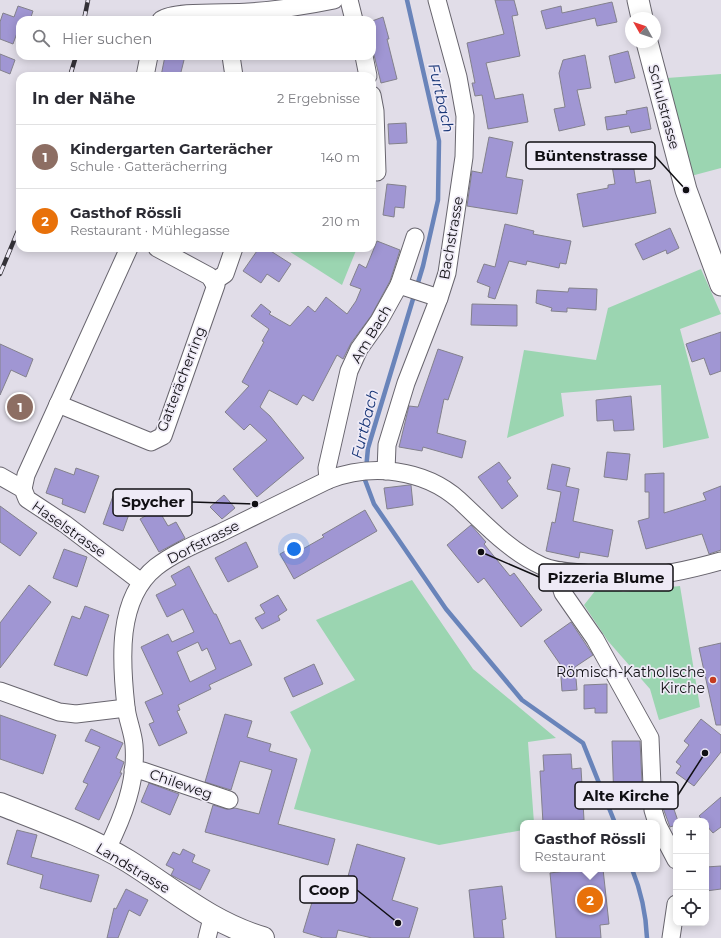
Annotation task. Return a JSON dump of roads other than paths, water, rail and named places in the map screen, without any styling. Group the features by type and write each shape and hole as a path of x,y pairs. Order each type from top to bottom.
{"main road":[{"name":"Landstrasse","path":"0,804 49,823 107,849 128,861 210,928 263,938"}],"street":[{"path":"234,16 292,9 334,0"},
{"path":"348,0 353,16"},
{"name":"Bachstrasse","path":"381,471 387,445 406,383 434,297 451,253 464,157 465,116 458,77 437,0"},
{"path":"638,0 641,12"},
{"path":"171,16 200,16"},
{"name":"Schulstrasse","path":"649,48 686,190 721,285"},
{"path":"146,72 148,60"},
{"path":"232,60 233,72"},
{"path":"365,60 367,72"},
{"path":"376,141 377,172"},
{"name":"Am Bach","path":"328,480 326,468 349,371 359,349 402,286 415,237"},
{"path":"23,489 26,475 127,252"},
{"path":"164,252 209,276 213,282 225,274 233,252"},
{"name":"Gatterächerring","path":"58,404 151,442 163,436 216,285 213,282"},
{"path":"402,286 434,297"},
{"name":"Dorfstrasse","path":"107,849 119,825 126,806 133,770 134,745 126,708 122,662 124,634 128,613 141,582 156,567 180,552 328,480 342,474 356,472 381,471 409,473 447,491 492,533 519,552 542,566 561,571 636,577 684,570 721,561"},
{"name":"Haselstrasse","path":"0,476 23,489 26,499 66,524 141,582"},
{"path":"561,571 560,584 563,593 595,639 650,738 653,810 656,820"},
{"path":"0,691 59,712 76,714 126,708"},
{"name":"Chileweg","path":"133,770 143,771 229,800"},
{"path":"660,832 673,855"},
{"path":"671,938 673,924"}],"waterway":[{"name":"Furtbach","path":"407,0 439,141 438,200 423,266 368,448 365,480 374,504 446,609 522,700 583,743 614,820"},
{"name":"Furtbach","path":"633,872 646,920 647,938"}],"railway":[{"path":"85,16 88,0"},
{"path":"71,72 75,60"},
{"path":"0,274 16,236"}],"place":[{"name":"Büntenstrasse","path":"686,190"},
{"name":"Kindergarten Garterächer","path":"20,407"},
{"name":"Spycher","path":"255,504"},
{"name":"Pizzeria Blume","path":"481,552"},
{"name":"Römisch-Katholische Kirche","path":"713,680"},
{"name":"Alte Kirche","path":"705,753"},
{"name":"Gasthof Rössli","path":"590,900"},
{"name":"Coop","path":"398,923"}]}
